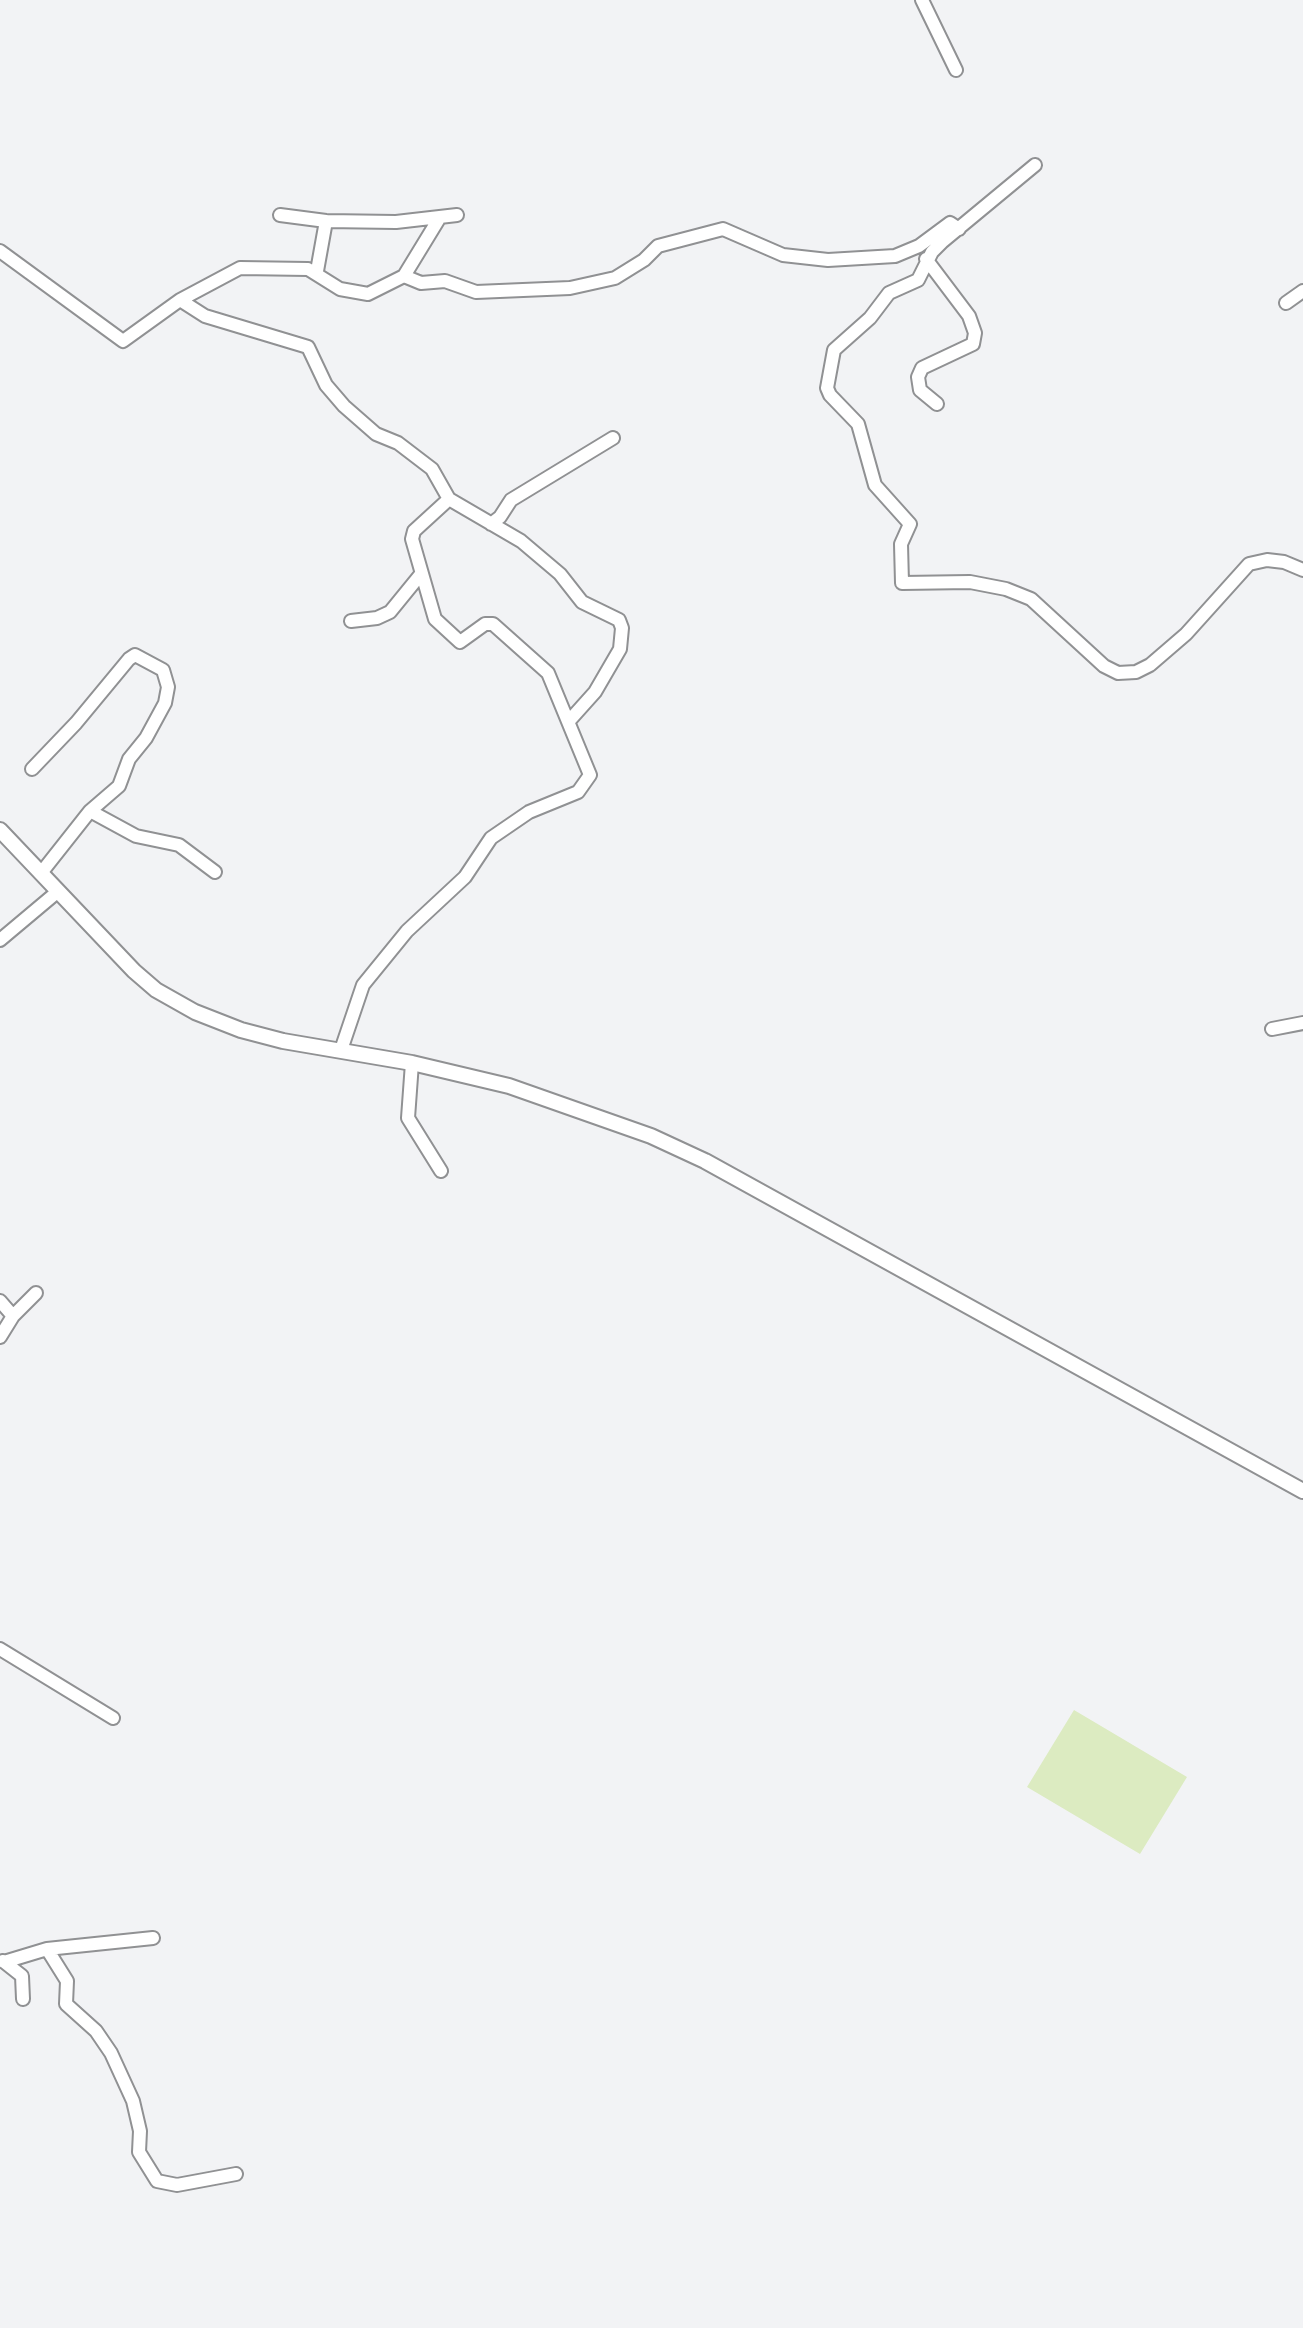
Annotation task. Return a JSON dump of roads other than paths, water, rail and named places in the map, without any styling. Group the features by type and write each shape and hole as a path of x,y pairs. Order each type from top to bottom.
{"main road":[{"path":"0,830 56,893 134,971 156,990 195,1012 241,1030 412,1063 509,1086 594,1113 705,1161 1303,1491"}],"street":[{"path":"922,0 956,70"},
{"path":"1035,165 959,229 928,261 918,280 889,293 870,318 834,350 827,388 858,424 875,485 910,524 901,544 902,583 970,582 1006,589 1031,599 1104,666 1118,673 1136,672 1186,634 1249,564 1267,560 1284,562 1303,570"},
{"path":"280,215 326,221 396,222 457,215"},
{"path":"0,251 123,341 180,300 240,268 317,271 340,289 368,294 404,276 440,217"},
{"path":"317,271 326,221"},
{"path":"404,276 421,283 445,281 487,293 579,287 615,278 644,260 658,246 723,229 783,255 806,259 879,259 919,246 950,223 959,229"},
{"path":"919,246 969,316 975,333 973,344 922,368 920,390 937,404"},
{"path":"1286,303 1303,291"},
{"path":"180,300 205,316 308,347 326,385 344,406 376,434 398,443 432,469 449,499 521,541 560,574 582,602 610,614 622,628 620,649 595,692 569,721"},
{"path":"491,524 500,517 511,500 613,438"},
{"path":"341,1050 352,1013 376,965 444,893 465,877 491,838 529,812 586,786 590,775 548,673 493,624 485,624 467,640 454,640 435,619 413,545 414,531 449,499"},
{"path":"351,621 377,618 390,612 421,574"},
{"path":"32,769 76,723 129,659 135,655 163,670 168,687 165,703 146,738 129,759 119,786 90,811 41,873"},
{"path":"90,811 136,836 179,845 215,872"},
{"path":"0,940 56,893"},
{"path":"1272,1029 1303,1023"},
{"path":"412,1063 408,1118 441,1171"},
{"path":"0,1337 13,1316 36,1293"},
{"path":"0,1301 13,1316"},
{"path":"0,1649 113,1718"},
{"path":"2,1961 47,1949 153,1938"},
{"path":"47,1949 67,1981 66,2004 96,2031 111,2053 133,2101 140,2131 139,2152 157,2181 177,2185 236,2174"},
{"path":"2,1961 22,1976 23,1999"}]}
